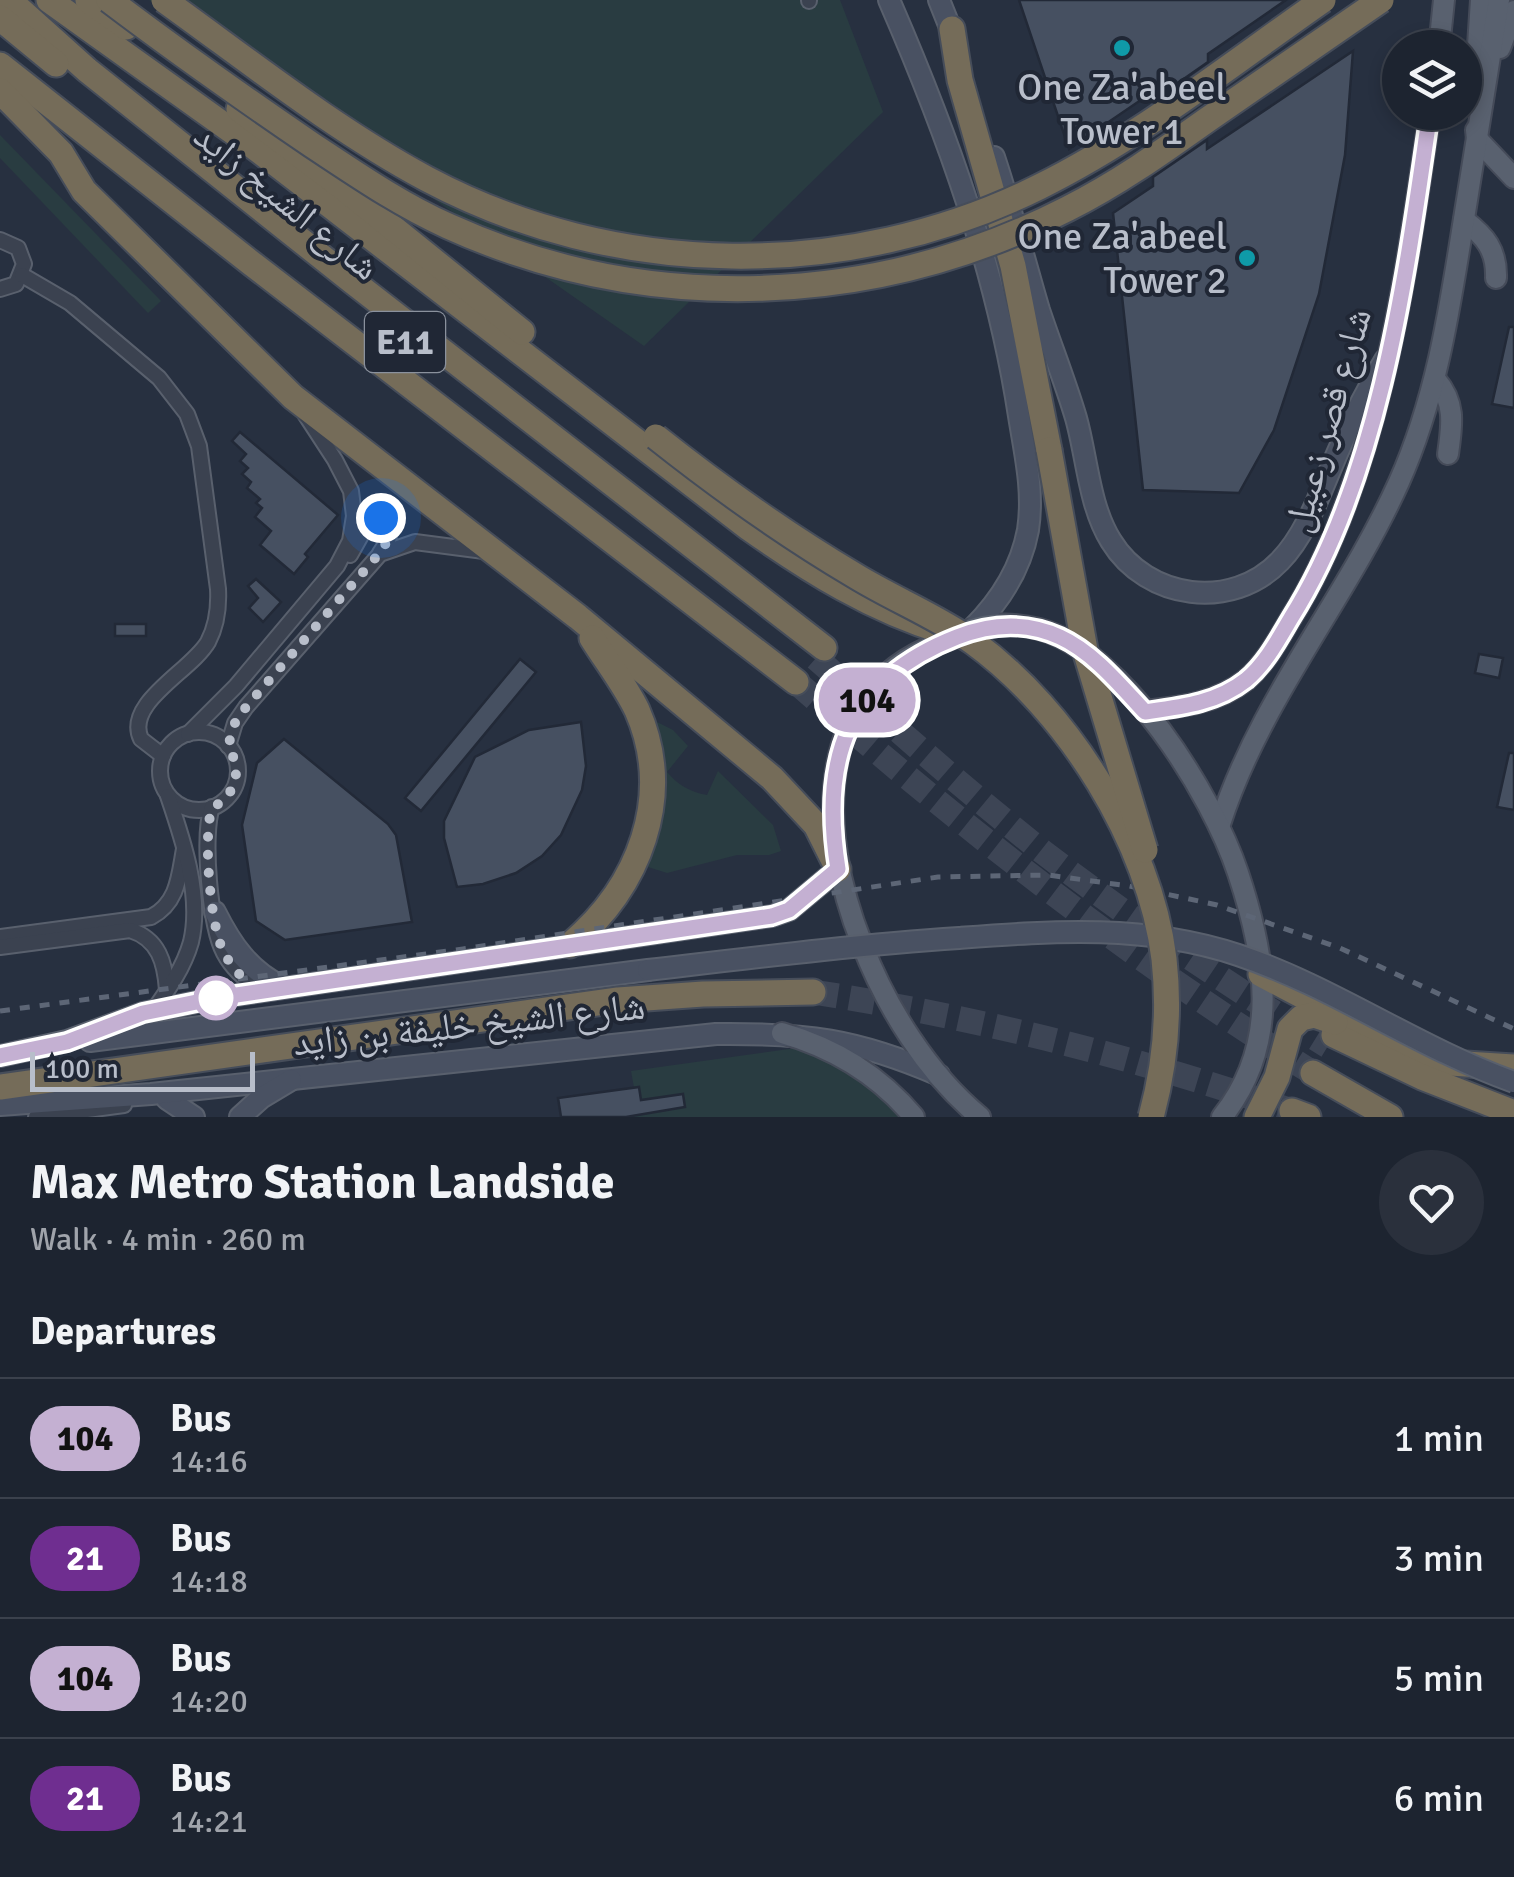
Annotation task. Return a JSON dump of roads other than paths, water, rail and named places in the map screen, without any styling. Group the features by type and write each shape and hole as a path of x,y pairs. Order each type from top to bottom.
{"highway":[{"name":"شارع الشيخ زايد","path":"0,18 374,319 820,653 87,70 9,0"},
{"path":"49,0 267,157 761,536 862,599 907,619 966,632"},
{"path":"88,0 341,186 656,437 773,524 858,578 950,628 1013,676 1071,742 1103,792 1141,872 1158,928"},
{"path":"109,0 328,156 446,225 520,254 597,275 746,290 832,285 893,274 1032,226 1135,170 1381,0"},
{"path":"164,0 379,150 457,194 523,220 593,240 666,253 741,257 811,253 876,243 940,227 1004,203 1097,156 1324,0"},
{"path":"952,30 960,80 1013,266 1085,650 1141,832 1155,896 1164,960 1166,1020 1151,1117"},
{"name":"شارع الشيخ زايد","path":"0,65 796,682"},
{"path":"0,91 61,153 84,191 293,397 578,618 772,778 816,825 838,869"},
{"path":"570,945 606,911 625,885 640,853 652,800 651,761 637,711 578,618"},
{"path":"1261,974 1337,1035 1479,1117"},
{"path":"0,1087 618,1000 813,992"},
{"path":"1257,1117 1277,1077 1287,1036 1294,1024 1314,1015 1336,1023 1337,1035"},
{"path":"1337,1035 1432,1060 1514,1066"},
{"path":"1337,1035 1422,1076 1514,1113"},
{"path":"1312,1073 1390,1117"}],"main road":[{"path":"890,0 952,156 986,265 1013,374 1031,492 1022,554 1002,595 966,632"},
{"path":"938,0 952,30 1072,403 1106,533 1142,575 1194,593 1222,592 1249,584 1273,568 1292,548 1386,358"},
{"path":"947,0 952,30"},
{"path":"1481,0 1477,139 1514,178"},
{"name":"شارع قصر زعبيل","path":"1220,824 1249,746 1384,514 1420,432 1436,380 1499,0"},
{"path":"1441,30 1444,2"},
{"path":"1487,77 1514,10"},
{"name":"شارع قصر زعبيل","path":"1145,712 1185,706 1223,694 1246,680 1265,660 1306,594 1346,504 1386,358 1408,258 1427,130"},
{"path":"1464,220 1488,243 1494,254 1496,278"},
{"path":"1436,380 1446,391 1452,408 1448,454"},
{"path":"975,1114 939,1075 877,979 854,926 838,869 831,803 848,731 877,686 896,667 918,652 966,632 1023,626 1061,637 1087,653 1145,712 1195,778 1220,824 1247,900 1261,974 1263,1025 1256,1059 1242,1090 1222,1117"},
{"path":"1280,637 1304,650"},
{"name":"شارع الشيخ خليفة بن زايد","path":"53,1045 153,1011 273,989 772,916 789,910 838,869"},
{"path":"215,912 248,963 273,989"},
{"name":"شارع الشيخ خليفة بن زايد","path":"0,1056 53,1045 648,970 916,941 1094,930 1182,940 1239,955 1280,971 1416,1041 1514,1082"},
{"name":"شارع الشيخ خليفة بن زايد","path":"0,1105 151,1094 716,1034 782,1034 857,1044 939,1075"},
{"path":"782,1034 818,1045 851,1062 882,1084 914,1117"},
{"path":"240,1117 261,1098 295,1078"},
{"path":"167,1099 220,1094 252,1081"},
{"path":"167,1099 194,1117"}],"street":[{"path":"0,289 11,287 22,275 24,264 21,253 1,240"},
{"path":"22,275 59,294 159,378 187,414 199,446 218,612 202,651 145,706 138,718 141,739 162,756"},
{"path":"293,397 351,491 353,528 337,566"},
{"path":"153,1011 186,956 194,926 184,848 162,783 162,756 223,701 354,550 368,523 381,518 391,527 380,554 246,707 235,723 228,746"},
{"path":"380,554 415,542 491,552"},
{"path":"168,795 194,810 212,808 233,790 238,775 236,759 228,746 210,734 188,734"},
{"path":"212,808 206,839 215,912"},
{"path":"0,936 151,917 175,893 184,848"},
{"path":"0,946 130,930 156,946 166,971 167,990"},
{"path":"36,1117 167,1099"}],"tunnel":[{"path":"816,658 1043,852 1183,953 1328,1046"},
{"path":"796,682 920,788 1047,888 1177,983 1313,1073"},
{"path":"813,992 1055,1041 1174,1073 1292,1111"}],"railway":[{"path":"0,1011 463,949 938,877 1048,875 1129,886 1217,905 1340,948 1514,1029"}],"place":[{"name":"One Za'abeel Tower 1","path":"1122,48"},
{"name":"One Za'abeel Tower 2","path":"1247,258"}]}
